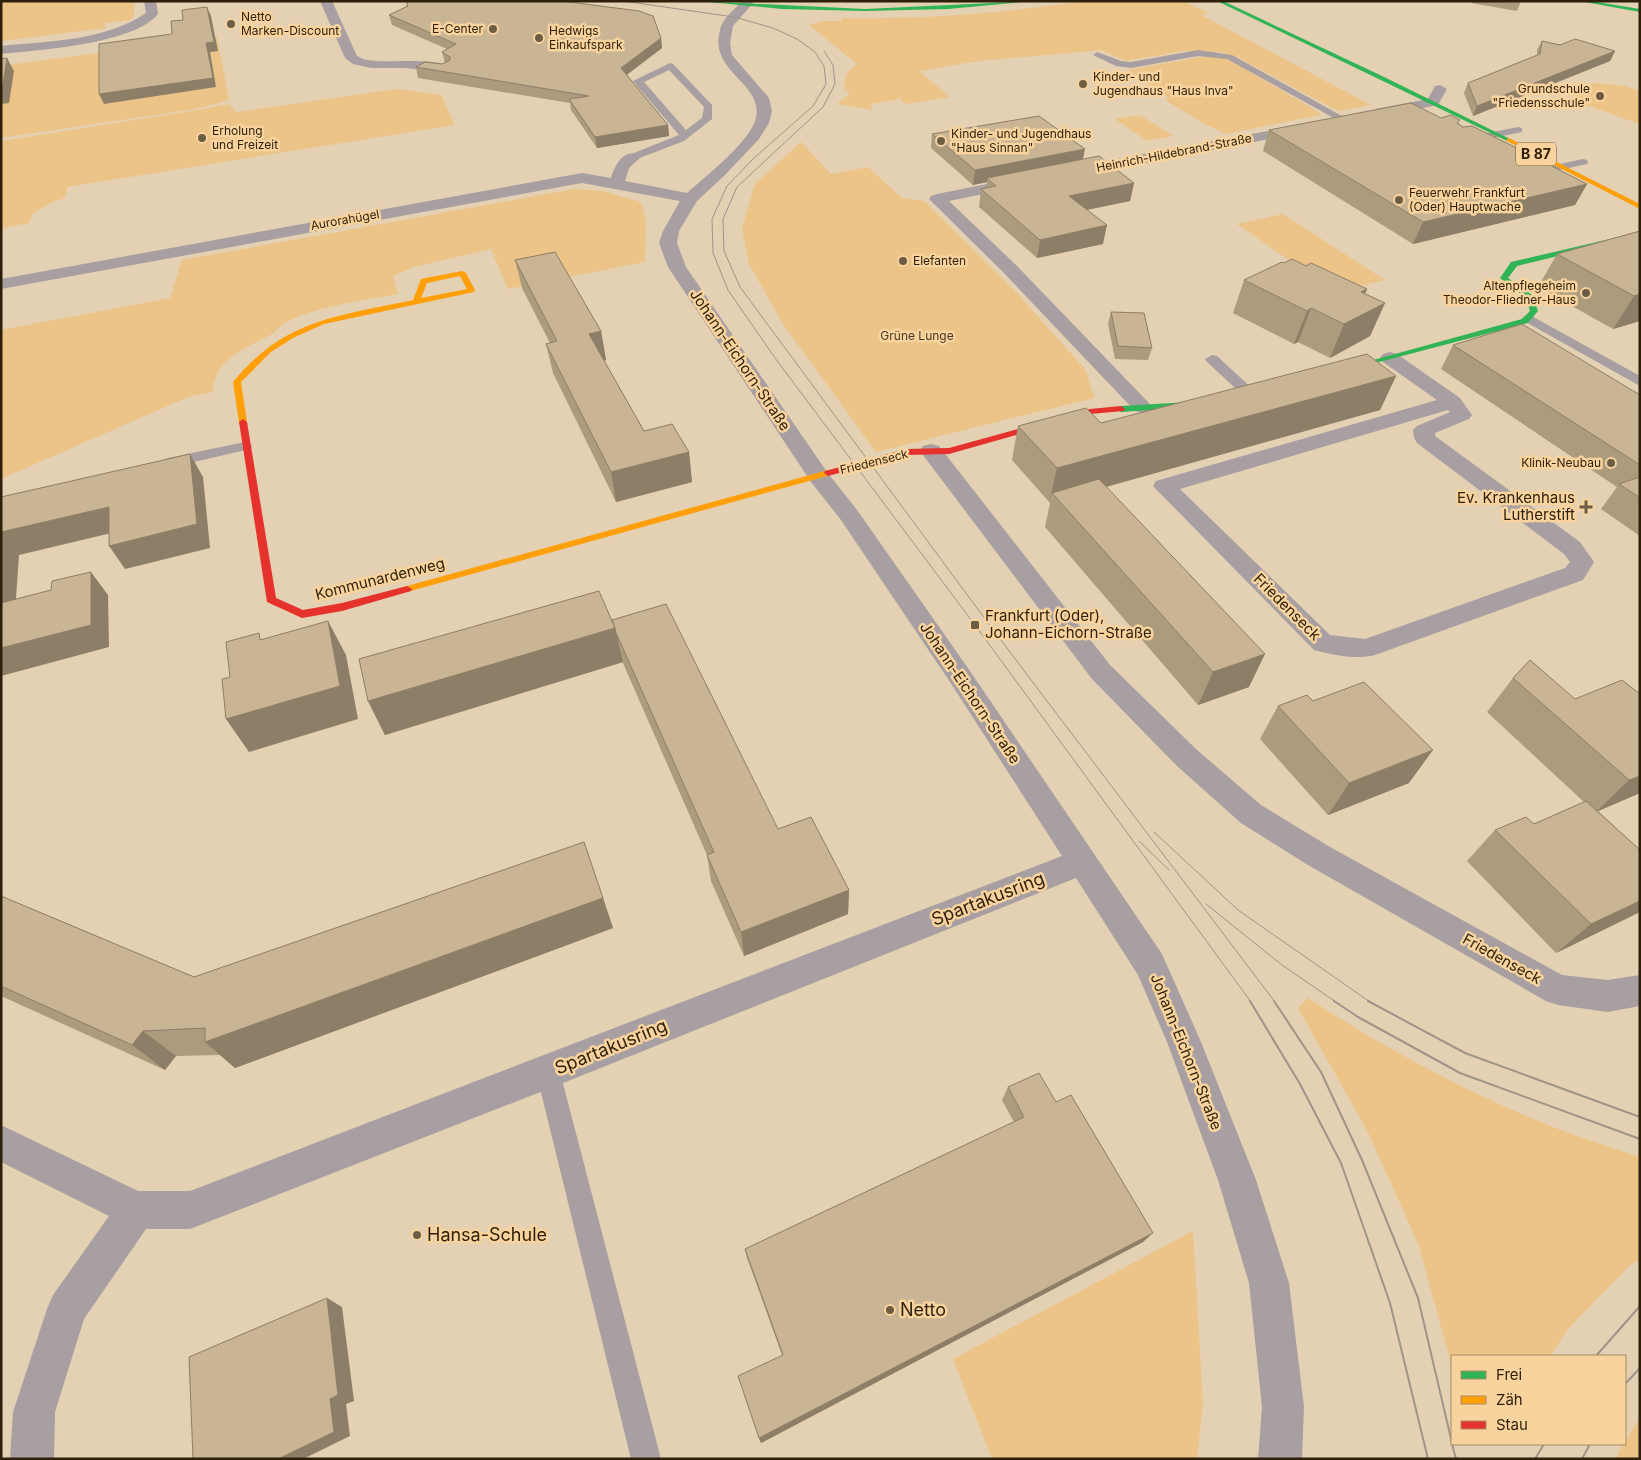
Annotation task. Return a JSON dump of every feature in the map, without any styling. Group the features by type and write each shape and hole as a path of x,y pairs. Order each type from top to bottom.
{"street":[{"path":"1,50 76,40 116,32 144,21 152,14 150,1"},
{"path":"326,1 352,58 358,62 369,65 404,64 445,69"},
{"path":"699,1 831,4 921,1"},
{"path":"752,3 826,12 901,13 970,9 1031,1"},
{"name":"B 87","path":"1219,1 1307,41 1438,92 1496,134 1640,207"},
{"path":"1581,1 1640,11"},
{"name":"Johann-Eichorn-Straße","path":"752,3 727,25 724,43 726,56 762,98 764,111 762,123 754,136 727,165 690,198 671,231 668,243 677,267 819,477 849,515 883,564 1150,965 1184,1042 1237,1180 1269,1283 1284,1407 1280,1459"},
{"name":"Heinrich-Hildebrand-Straße","path":"1057,176 1344,120 1438,92"},
{"name":"B 87","path":"1502,122 1522,132"},
{"name":"B 87","path":"1566,154 1587,164"},
{"path":"617,183 622,166 633,157"},
{"name":"Aurorahügel","path":"1,284 146,256 582,178 690,198"},
{"path":"1031,181 937,199 1010,269 1142,407"},
{"path":"1334,372 1525,321 1534,311 1529,298 1504,278 1514,264 1640,234"},
{"name":"Kommunardenweg","path":"416,302 322,322 290,336 268,350 237,382 245,446 271,600 302,614 342,607 819,477"},
{"path":"1390,358 1453,402"},
{"path":"1234,399 1256,393"},
{"name":"Friedenseck","path":"1453,402 1462,415 1424,430 1425,438 1572,548 1582,562 1574,574 1366,648 1324,643 1164,486 1372,425 1453,402"},
{"name":"Friedenseck","path":"819,477 906,452 950,451 1090,412 1142,407 1217,404"},
{"name":"Friedenseck","path":"931,451 1101,672 1186,758 1251,814 1319,856 1558,990 1608,996 1640,990"},
{"name":"Spartakusring","path":"1,1143 136,1210 190,1210 548,1072 1082,862"},
{"path":"32,1459 34,1412 67,1309 136,1210"}],"lane":[{"path":"1097,55 1119,64 1131,65 1198,53 1229,57 1344,120"},
{"path":"633,157 680,139 707,119 709,107 670,66 638,81 685,135"},
{"path":"1470,140 1496,134 1522,132"},
{"path":"1534,173 1560,167 1587,164"},
{"path":"1528,318 1640,382"},
{"path":"1212,359 1256,393"},
{"path":"150,466 245,446"},
{"path":"548,1072 646,1459"}],"green space":[{"path":"1,1 134,1 134,16 130,20 105,23 105,28 1,41"},
{"path":"1084,1 1183,1 1208,13 1201,15 1371,105 1341,111 1332,108 1237,57 1220,52 1184,51 1125,61 1102,50 978,61 919,71 950,97 905,104 900,99 871,104 872,110 837,104 850,94 844,89 846,74 857,64 809,25 823,21 841,21 842,18 903,18 963,15"},
{"path":"217,37 229,100 195,109 1,138 1,66"},
{"path":"1213,56 1228,59 1320,113 1320,115 1226,134 1203,123 1165,100 1169,98 1127,70"},
{"path":"1597,83 1625,86 1640,91 1640,124 1583,104 1573,96 1574,88"},
{"path":"397,89 441,95 455,125 67,187 65,198 33,213 29,223 2,228 1,230 1,141 229,104 236,112"},
{"path":"1140,115 1173,136 1147,141 1115,119"},
{"name":"Grüne Lunge","path":"801,142 831,174 868,167 902,198 924,201 1014,290 1085,369 1094,398 876,452 783,324 749,264 742,228 755,184"},
{"path":"575,189 602,191 641,202 646,221 645,262 508,289 491,249 414,267 393,276 398,294 331,307 296,318 283,325 274,333 234,355 220,370 212,392 188,397 1,479 1,330 170,298 182,260"},
{"path":"1283,214 1385,280 1335,292 1237,224"},
{"path":"1308,998 1393,1050 1482,1096 1555,1128 1640,1157 1640,1260 1630,1265 1568,1329 1551,1355 1451,1355 1451,1363 1419,1246 1368,1132 1298,1008"},
{"path":"1193,1231 1203,1404 1197,1459 992,1459 953,1359"},
{"path":"1640,1417 1640,1459 1615,1459 1623,1445 1626,1445 1626,1441"}],"building":[{"path":"406,1 562,1 639,11 653,16 661,38 621,68 668,125 595,137 569,99 589,96 416,67 425,62 442,64 450,60 450,57 442,52 456,44 389,15 408,6"},
{"path":"207,7 214,42 206,43 213,78 99,94 99,44 172,34 171,21 183,20 182,10"},
{"path":"1575,39 1615,51 1477,106 1468,83 1540,54 1542,41 1560,45"},
{"path":"7,58 2,91 1,91 1,59"},
{"path":"1411,103 1441,118 1451,115 1460,120 1457,123 1463,127 1472,126 1525,152 1523,155 1529,159 1536,158 1587,184 1423,222 1269,130"},
{"path":"1039,116 1085,149 975,170 932,134"},
{"path":"1099,156 1134,183 1069,196 1107,225 1040,240 981,189 996,186 987,178"},
{"path":"1640,231 1640,294 1634,296 1557,254"},
{"path":"555,252 601,331 589,334 644,431 672,424 689,452 611,472 546,344 557,341 515,260"},
{"path":"1292,259 1306,266 1311,263 1367,289 1361,292 1385,303 1344,324 1311,308 1307,311 1244,280"},
{"path":"1111,312 1144,313 1152,348 1118,346"},
{"path":"1522,324 1640,395 1640,465 1453,345"},
{"path":"1367,354 1396,376 1057,468 1018,426 1086,408 1101,423"},
{"path":"190,454 197,524 109,546 109,507 1,532 1,497"},
{"path":"1640,477 1640,498 1619,484"},
{"path":"1099,479 1265,654 1213,672 1052,493"},
{"path":"91,572 91,625 1,648 1,603 51,590 52,581"},
{"path":"599,591 615,628 368,701 359,659"},
{"path":"666,604 778,829 811,817 849,890 741,932 707,855 714,852 616,633 612,620"},
{"path":"328,621 340,686 226,719 222,679 230,677 226,642 259,633 260,640"},
{"path":"1530,660 1575,699 1622,680 1640,694 1640,776 1629,780 1513,678"},
{"path":"1364,682 1433,750 1349,783 1278,706 1307,695 1313,701"},
{"path":"1586,801 1640,850 1640,901 1591,924 1495,830 1526,817 1534,824"},
{"path":"584,842 603,898 205,1042 205,1028 143,1031 132,1045 1,986 1,896 194,977"},
{"name":"Netto","path":"1039,1073 1056,1102 1071,1095 1153,1233 759,1438 738,1376 783,1355 745,1249 1024,1117 1008,1087"},
{"path":"327,1298 338,1395 330,1399 334,1432 278,1459 193,1459 189,1357"}],"tram line":[{"path":"623,1 734,17 773,28 797,39 815,52 824,66 826,84 813,106 753,159 727,186 712,219 713,253 728,290 775,358 975,625 1251,1002"},
{"path":"824,51 833,65 835,84 823,107 737,187 723,219 724,251 740,287 988,623 1275,1002"},
{"path":"1154,832 1238,910 1370,1002"},
{"path":"1139,841 1169,870"},
{"path":"1206,904 1282,965 1336,1002"},
{"path":"1250,1001 1300,1084 1341,1163 1390,1303 1428,1459"},
{"path":"1274,1001 1321,1072 1362,1160 1418,1298 1451,1439"},
{"path":"1334,1001 1358,1017 1460,1073 1640,1139"},
{"path":"1368,1001 1465,1053 1640,1117"},
{"path":"1597,1355 1640,1306"},
{"path":"1626,1383 1640,1368"},
{"path":"1452,1445 1456,1459"},
{"path":"1535,1459 1543,1445"},
{"path":"1582,1459 1589,1445"}],"traffic: fast":[{"path":"699,1 782,8 865,10 948,8 1031,1"},
{"path":"1219,1 1509,140"},
{"path":"1581,1 1640,11"},
{"path":"1341,370 1525,321 1534,311 1529,297 1504,278 1514,264 1640,234"},
{"path":"1121,409 1205,404"}],"traffic: slow":[{"path":"1509,140 1640,207"},
{"path":"243,422 237,382 268,350 290,336 322,322 471,290 462,273 424,281 416,302"},
{"path":"407,589 828,473"}],"traffic: jam":[{"path":"828,473 906,452 949,451 1090,412 1121,409"},
{"path":"243,422 271,600 302,614 342,607 407,589"}],"place":[{"name":"Netto Marken-Discount","path":"231,24"},
{"name":"E-Center","path":"493,29"},
{"name":"Hedwigs Einkaufspark","path":"539,38"},
{"name":"Kinder- und Jugendhaus \"Haus Inva\"","path":"1083,84"},
{"name":"Grundschule \"Friedensschule\"","path":"1600,96"},
{"name":"Erholung und Freizeit","path":"202,138"},
{"name":"Kinder- und Jugendhaus \"Haus Sinnan\"","path":"941,141"},
{"name":"Feuerwehr Frankfurt (Oder) Hauptwache","path":"1399,200"},
{"name":"Elefanten","path":"903,261"},
{"name":"Altenpflegeheim Theodor-Fliedner-Haus","path":"1586,293"},
{"name":"Klinik-Neubau","path":"1611,463"},
{"name":"Ev. Krankenhaus Lutherstift","path":"1586,507"},
{"name":"Frankfurt (Oder), Johann-Eichorn-Straße","path":"975,625"},
{"name":"Hansa-Schule","path":"417,1235"},
{"name":"Netto","path":"890,1310"}]}
